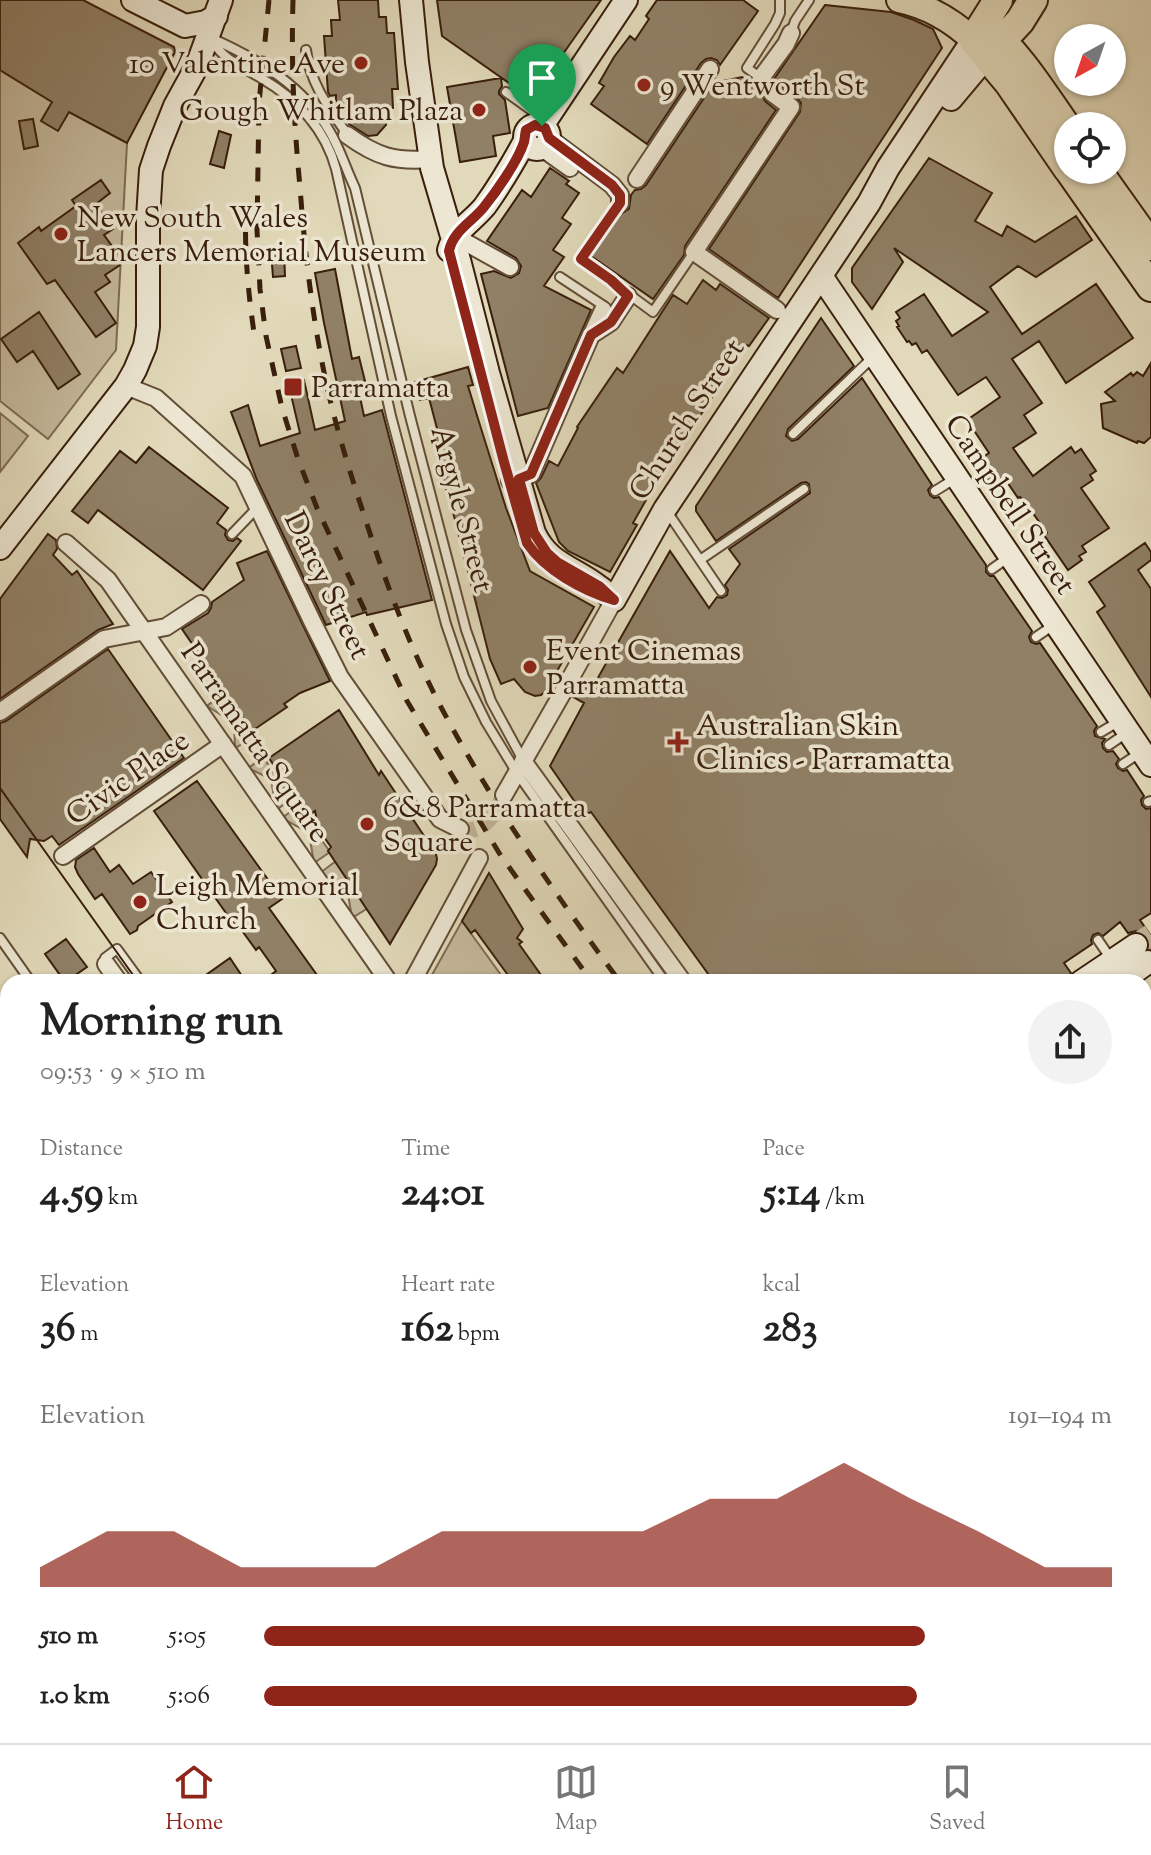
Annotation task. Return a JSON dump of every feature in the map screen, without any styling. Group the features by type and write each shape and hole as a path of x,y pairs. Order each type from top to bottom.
{"highway":[{"name":"Church Street","path":"993,44 998,0"},
{"name":"Church Street","path":"993,44 1020,21 1033,0"},
{"path":"993,44 1054,113"},
{"path":"993,44 1009,83 1054,149"},
{"path":"1079,184 1151,287"},
{"path":"1107,184 1151,246"}],"main road":[{"path":"899,0 937,14 993,44"},
{"path":"942,0 993,44"}],"street":[{"path":"133,0 185,26 215,17"},
{"path":"411,0 431,159 444,211 461,241 514,480 534,533 547,553 599,586 614,600"},
{"path":"461,241 483,224 626,0"},
{"path":"0,548 126,386 145,346 150,308 148,218 151,170 175,106 197,66 215,17"},
{"path":"761,78 791,33"},
{"name":"Church Street","path":"504,795 665,509 869,203 899,177 953,96 993,44"},
{"path":"540,137 612,185 628,190 710,69"},
{"path":"772,93 791,107 694,252 777,310"},
{"path":"347,135 386,157 410,161 431,159"},
{"path":"461,241 510,267"},
{"name":"Campbell Street","path":"821,276 956,477 1001,563 1055,624 1125,726 1139,760"},
{"path":"591,335 611,322 628,296"},
{"path":"514,480 531,474 603,310"},
{"name":"Darcy Street","path":"126,386 156,398 243,476 340,677 440,819 460,829"},
{"name":"Parramatta Square","path":"66,543 108,580 383,974"},
{"path":"0,712 104,639 166,627 201,604"},
{"name":"Civic Place","path":"63,856 223,744"},
{"name":"Argyle Street","path":"520,767 677,974"},
{"path":"416,974 479,858"},
{"path":"1116,972 1147,944"},
{"path":"106,964 113,974"}],"lane":[{"path":"772,93 762,85 761,78 747,68 775,24 780,13 780,0"},
{"path":"791,33 809,0"},
{"name":"Argyle Street","path":"215,17 236,49 289,83 314,108 329,131 355,188 410,416 473,653 520,767"},
{"name":"Argyle Street","path":"215,17 220,54 266,80 298,105 317,125 333,155 391,416 451,639 473,697 660,974"},
{"path":"306,50 313,82 347,135"},
{"path":"506,92 540,137"},
{"path":"628,190 581,259 653,312 694,252"},
{"path":"602,238 606,224"},
{"path":"560,277 604,306 603,310"},
{"path":"793,434 874,356"},
{"path":"935,491 956,477"},
{"path":"700,560 804,489"},
{"path":"232,534 259,506"},
{"path":"665,509 721,591"},
{"path":"1036,637 1055,624"},
{"path":"1101,732 1125,726"},
{"path":"1109,745 1125,726"},
{"path":"0,938 25,974"},
{"path":"1098,940 1116,972"},
{"path":"106,964 105,958 117,949 135,974"}],"shaded area":[{"name":"New South Wales Lancers Memorial Museum","path":"0,70 127,143 116,350 48,439 0,401"},
{"path":"0,413 28,436 0,472"},
{"path":"221,695 251,738 237,747 234,723 207,706"},
{"path":"263,757 292,799 276,810 271,779 250,769"},
{"path":"298,806 330,852 314,863 309,833 282,818"},
{"path":"336,861 368,908 352,918 347,888 320,873"},
{"path":"462,921 500,974 432,974"}],"building":[{"path":"0,0 83,0 174,47 175,52 127,143 69,112 58,131 41,121 52,102 0,70"},
{"name":"10 Valentine Ave","path":"338,0 378,0 379,17 386,17 387,33 394,33 398,89 392,89 393,108 385,108 386,125 377,135 368,136 349,124 346,111 340,111 336,106 336,95 330,96 328,92 324,36 332,36 331,20 340,20"},
{"path":"437,0 601,0 558,61 550,56 536,76 539,91 533,100 442,36"},
{"path":"657,0 743,0 758,11 720,65 711,58 701,63 647,144 591,104 604,86 599,83 614,57 630,36 635,40"},
{"path":"825,5 891,12 914,20 933,29 942,48 778,298 709,249 800,112 798,99 772,82"},
{"path":"742,77 776,110 653,299 591,256 621,214 629,209 631,195 646,185 714,83"},
{"name":"Gough Whitlam Plaza","path":"501,78 499,94 505,100 510,133 493,136 496,156 460,162 447,87"},
{"path":"33,119 38,146 24,149 19,121"},
{"path":"219,131 231,135 224,168 210,164"},
{"path":"929,158 992,193 975,221 1002,236 1007,226 1035,242 1076,216 1092,240 1036,277 1018,266 990,287 1022,334 1096,284 1133,338 1066,383 1039,341 1012,359 1042,403 1024,415 1036,433 1013,448 1033,476 1071,447 1075,453 1081,449 1096,471 1090,475 1093,480 1081,488 1109,528 1082,546 1086,552 1079,556 1082,560 1068,570 1025,502 1018,498 1005,479 993,487 976,462 989,453 967,420 1000,397 986,377 958,395 927,350 922,353 916,343 912,345 907,342 896,321 900,318 896,312 924,294 952,336 988,312 894,248 903,262 872,309 852,282 852,268"},
{"path":"550,168 569,181 566,184 579,193 562,218 571,224 553,250 564,257 544,286 591,310 548,408 518,416 481,274 494,271 511,278 519,273 521,266 516,258 487,241 522,190 531,197"},
{"path":"101,180 110,193 96,204 113,229 104,235 120,257 120,265 105,275 110,282 95,292 116,323 96,337 55,280 47,284 18,243 76,206 72,200"},
{"path":"271,252 284,252 285,276 273,277"},
{"path":"335,269 352,359 359,357 365,381 357,383 364,416 382,410 432,600 367,615 366,612 326,625 257,480 231,412 248,405 260,446 300,433 289,386 304,380 315,430 345,421 315,273"},
{"path":"703,280 716,290 720,284 769,318 749,346 746,345 650,493 633,523 637,525 610,572 568,551 559,542 536,483 549,461 558,466 577,427 617,368 623,373 673,295 687,304"},
{"path":"39,312 80,374 58,389 33,351 17,362 1,339"},
{"path":"821,318 854,366 788,429 786,436 792,441 798,439 862,378 932,485 928,490 930,495 939,497 986,565 986,572 994,576 1032,631 1029,637 1031,642 1040,643 1097,726 1095,736 1105,739 1103,748 1107,752 1113,751 1119,759 1116,764 1118,768 1127,770 1144,796 1142,805 1146,809 1151,808 1151,913 1140,920 1151,936 1151,949 1143,933 1128,933 1120,922 1103,936 1098,933 1093,935 1092,944 1064,963 1071,974 708,974 591,812 584,815 550,766 584,703 573,697 573,689 580,684 591,690 670,551 709,608 717,597 727,595 725,585 740,564 729,549 810,493 809,484 801,483 716,541 696,511 696,506"},
{"path":"296,346 301,368 286,371 281,349"},
{"path":"1151,363 1151,437 1144,443 1137,443 1103,428 1101,404 1115,401 1105,392 1131,373 1133,376 1137,372 1143,376"},
{"path":"468,367 473,385 468,386 506,508 530,571 594,607 557,671 561,673 560,682 541,695 525,692 514,679 501,684 490,659 432,441 439,436 429,398 420,400 415,382"},
{"path":"149,447 228,508 217,523 226,530 228,540 237,538 241,541 203,590 98,510 88,523 72,511 120,451 136,463"},
{"path":"48,534 56,540 57,549 53,555 72,575 77,571 113,624 98,630 0,699 0,599"},
{"path":"1145,543 1151,552 1151,560 1138,570 1151,589 1151,697 1097,612 1105,606 1089,582"},
{"path":"267,551 330,681 300,693 284,704 287,707 252,731 182,629 208,613 212,602 244,580 237,563"},
{"path":"108,649 184,758 59,845 52,836 44,841 30,839 27,857 0,819 0,723"},
{"name":"6&8 Parramatta Square","path":"339,710 379,775 381,771 436,854 436,865 390,944 328,851 331,847 319,830 315,811 308,816 269,758"},
{"path":"197,781 282,899 269,908 316,974 272,974 276,971 259,947 256,950 240,928 238,930 154,811"},
{"path":"94,848 110,872 119,865 133,884 151,872 172,902 130,934 102,894 95,899 75,867 76,860"},
{"path":"489,873 523,929 517,938 522,942 519,944 540,974 507,974 475,930 471,933 462,921"},
{"path":"66,939 87,967 77,974 59,974 45,954"},
{"path":"230,958 241,974 207,974"}],"tunnel":[{"path":"460,829 482,826 504,795"},
{"path":"1136,945 1151,935"}],"tram line":[{"path":"0,788 132,974"}],"railway":[{"path":"269,0 259,103 257,230 260,289 266,336 282,408 298,459 317,508 407,701 501,856 586,974"},
{"path":"293,0 296,140 314,315 336,423 373,543 419,663 462,745 526,849 614,974"},
{"path":"246,204 247,272 255,339"}],"place":[{"name":"10 Valentine Ave","path":"361,63"},
{"name":"9 Wentworth St","path":"644,85"},
{"name":"Gough Whitlam Plaza","path":"479,110"},
{"name":"New South Wales Lancers Memorial Museum","path":"61,234"},
{"name":"Parramatta","path":"293,387"},
{"name":"Event Cinemas Parramatta","path":"530,667"},
{"name":"Australian Skin Clinics - Parramatta","path":"678,742"},
{"name":"6&8 Parramatta Square","path":"367,824"},
{"name":"Leigh Memorial Church","path":"140,902"}],"route":[{"path":"535,125 542,126 549,138 617,189 620,203 581,259 628,296 611,322 591,335 531,474 519,479 534,533 547,553 599,586 614,600 594,594 552,569 527,543 449,251 457,235 483,208 506,175 525,141 526,130 535,125"}]}
